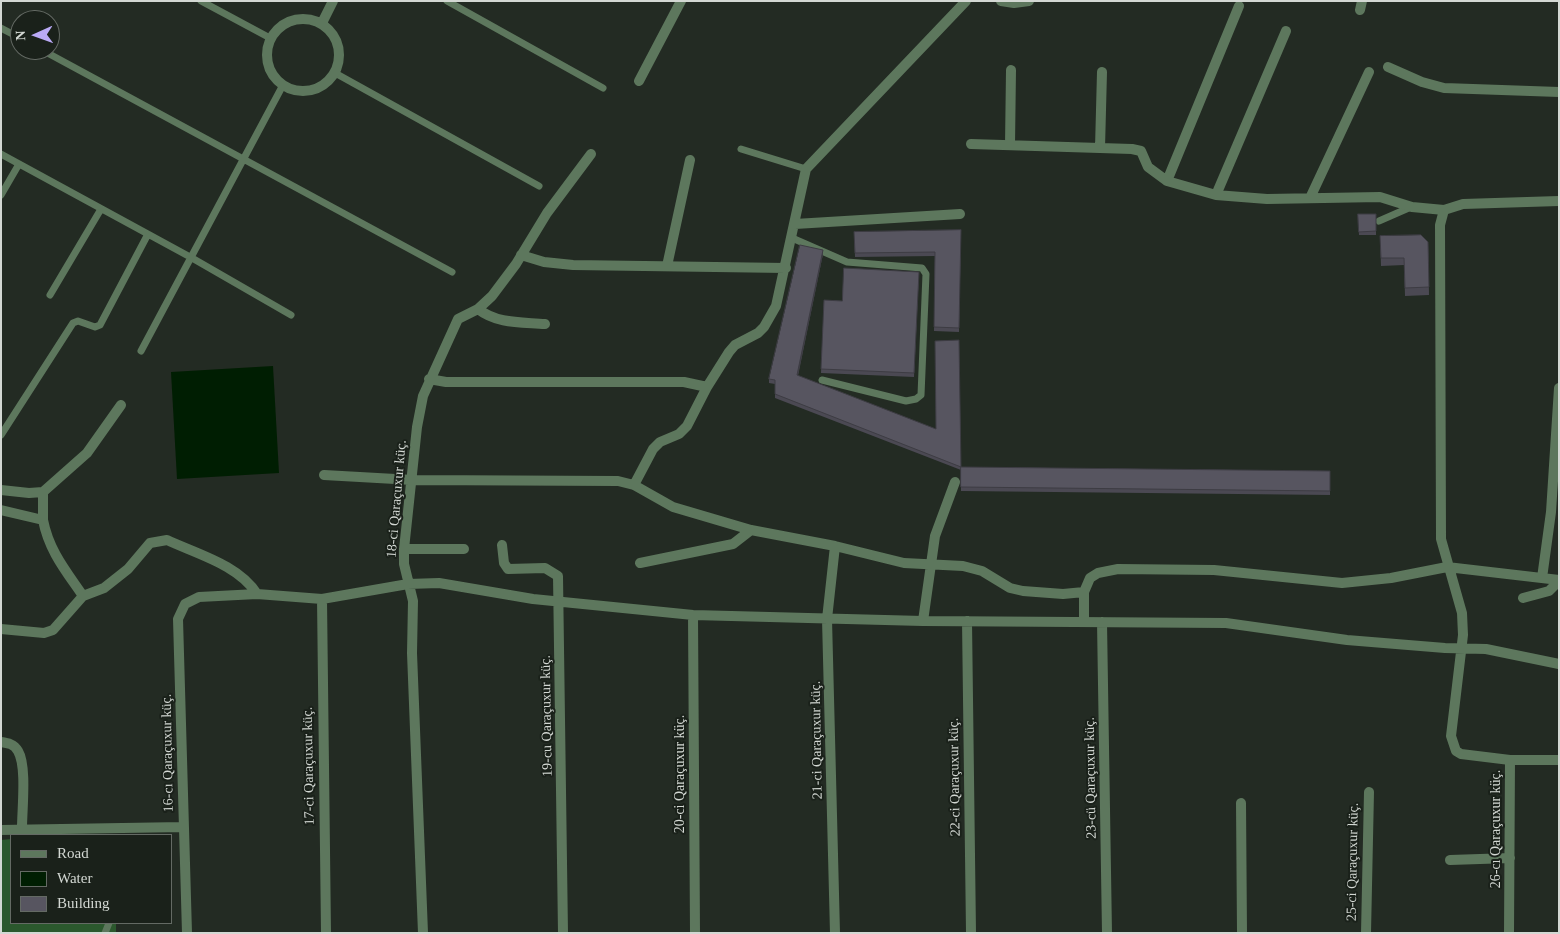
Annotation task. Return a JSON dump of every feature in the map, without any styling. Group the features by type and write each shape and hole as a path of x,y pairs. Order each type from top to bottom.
{"street":[{"path":"322,23 333,1"},
{"path":"638,81 681,1"},
{"path":"634,485 653,449 660,442 679,434 687,426 706,387 735,345 758,333 764,327 776,306 786,268 802,180 806,169 966,1"},
{"path":"1001,1 1014,3 1029,1"},
{"path":"1167,181 1239,6"},
{"path":"313,19 322,23 337,40 339,62 335,73 328,82 317,89 299,91 283,85 275,78 267,59 270,38 276,30 293,20 313,19"},
{"path":"1216,195 1286,31"},
{"path":"1388,67 1422,82 1444,88 1559,92"},
{"path":"1010,70 1010,145"},
{"path":"1100,148 1102,72"},
{"path":"1310,198 1370,72"},
{"path":"971,144 1132,148 1140,151 1148,167 1167,181 1216,195 1267,199 1380,197 1412,207 1444,210 1463,204 1559,201"},
{"name":"18-ci Qaraçuxur küç.","path":"423,933 412,653 414,621 404,564 404,549 413,480 417,427 423,396 429,379 458,319 478,308 492,296 521,256 547,213 591,154"},
{"path":"667,266 690,160"},
{"name":"26-cı Qaraçuxur küç.","path":"1444,210 1440,225 1441,539 1447,567 1462,613 1463,635 1451,736 1456,751 1468,757 1510,760 1509,933"},
{"path":"795,224 960,214"},
{"path":"521,256 556,264 786,268"},
{"path":"478,308 489,318 545,324"},
{"path":"429,379 446,382 684,382 706,387"},
{"path":"1542,578 1551,512 1559,388"},
{"path":"1,490 29,493 43,492 87,453 121,405"},
{"path":"324,474 413,480 598,480 634,485 673,507 751,530 835,546 904,563 963,566 982,571 1010,588 1023,591 1063,594 1084,592"},
{"path":"923,621 935,536 955,482"},
{"path":"43,492 43,520 49,545 59,563 83,596"},
{"path":"1,510 43,520"},
{"path":"640,563 733,544 751,530"},
{"path":"1,629 44,633 52,630 83,596 104,588 128,569 150,544 159,540 167,540 236,572 250,583 258,594 322,599 408,584 439,584 559,602 693,615 828,620 1226,623 1347,640 1445,648 1486,649 1559,664"},
{"name":"19-cu Qaraçuxur küç.","path":"502,545 504,564 508,570 545,568 558,576 563,933"},
{"name":"21-ci Qaraçuxur küç.","path":"835,546 828,620 835,933"},
{"path":"404,549 464,549"},
{"path":"1084,622 1084,592 1090,578 1098,573 1118,569 1214,570 1342,583 1391,578 1447,567 1559,580 1556,587 1549,592 1523,598"},
{"name":"16-cı Qaraçuxur küç.","path":"187,933 178,619 185,604 199,597 258,594"},
{"name":"17-ci Qaraçuxur küç.","path":"322,599 326,933"},
{"name":"20-ci Qaraçuxur küç.","path":"693,615 695,933"},
{"name":"22-ci Qaraçuxur küç.","path":"967,621 971,933"},
{"name":"23-cü Qaraçuxur küç.","path":"1102,622 1107,933"},
{"path":"1,742 10,743 17,749 22,760 22,828"},
{"path":"1510,760 1559,760"},
{"name":"25-ci Qaraçuxur küç.","path":"1366,933 1369,792"},
{"path":"1241,803 1242,933"},
{"path":"1,830 22,828 83,832 183,827"},
{"path":"1450,860 1510,858"}],"lane":[{"path":"201,1 270,38"},
{"path":"447,1 603,88"},
{"path":"60,60 452,272"},
{"path":"335,73 539,186"},
{"path":"141,351 283,85"},
{"path":"741,149 806,169"},
{"path":"1,154 192,258 291,315"},
{"path":"1,195 19,164"},
{"path":"1380,221 1412,207"},
{"path":"50,295 101,209"},
{"path":"1,435 73,323 78,320 95,327 100,325 148,234"},
{"path":"792,238 847,262 922,268 926,274 921,395 916,399 906,401 822,380"}],"shaded area":[{"path":"10,839 10,924 116,924 116,933 1,933 1,840"}],"water":[{"path":"273,366 279,473 177,479 171,372"}],"building":[{"path":"1358,214 1376,214 1376,231 1359,232"},
{"path":"961,230 959,328 934,327 935,252 855,253 854,232"},
{"path":"1421,235 1428,242 1429,287 1405,288 1404,258 1381,258 1380,236"},
{"path":"800,245 823,250 797,375 936,429 935,341 959,340 961,467 775,394 775,380 769,379"},
{"path":"844,268 919,272 914,373 821,369 824,300 842,301"},
{"path":"961,467 1330,471 1330,491 961,487"}]}
